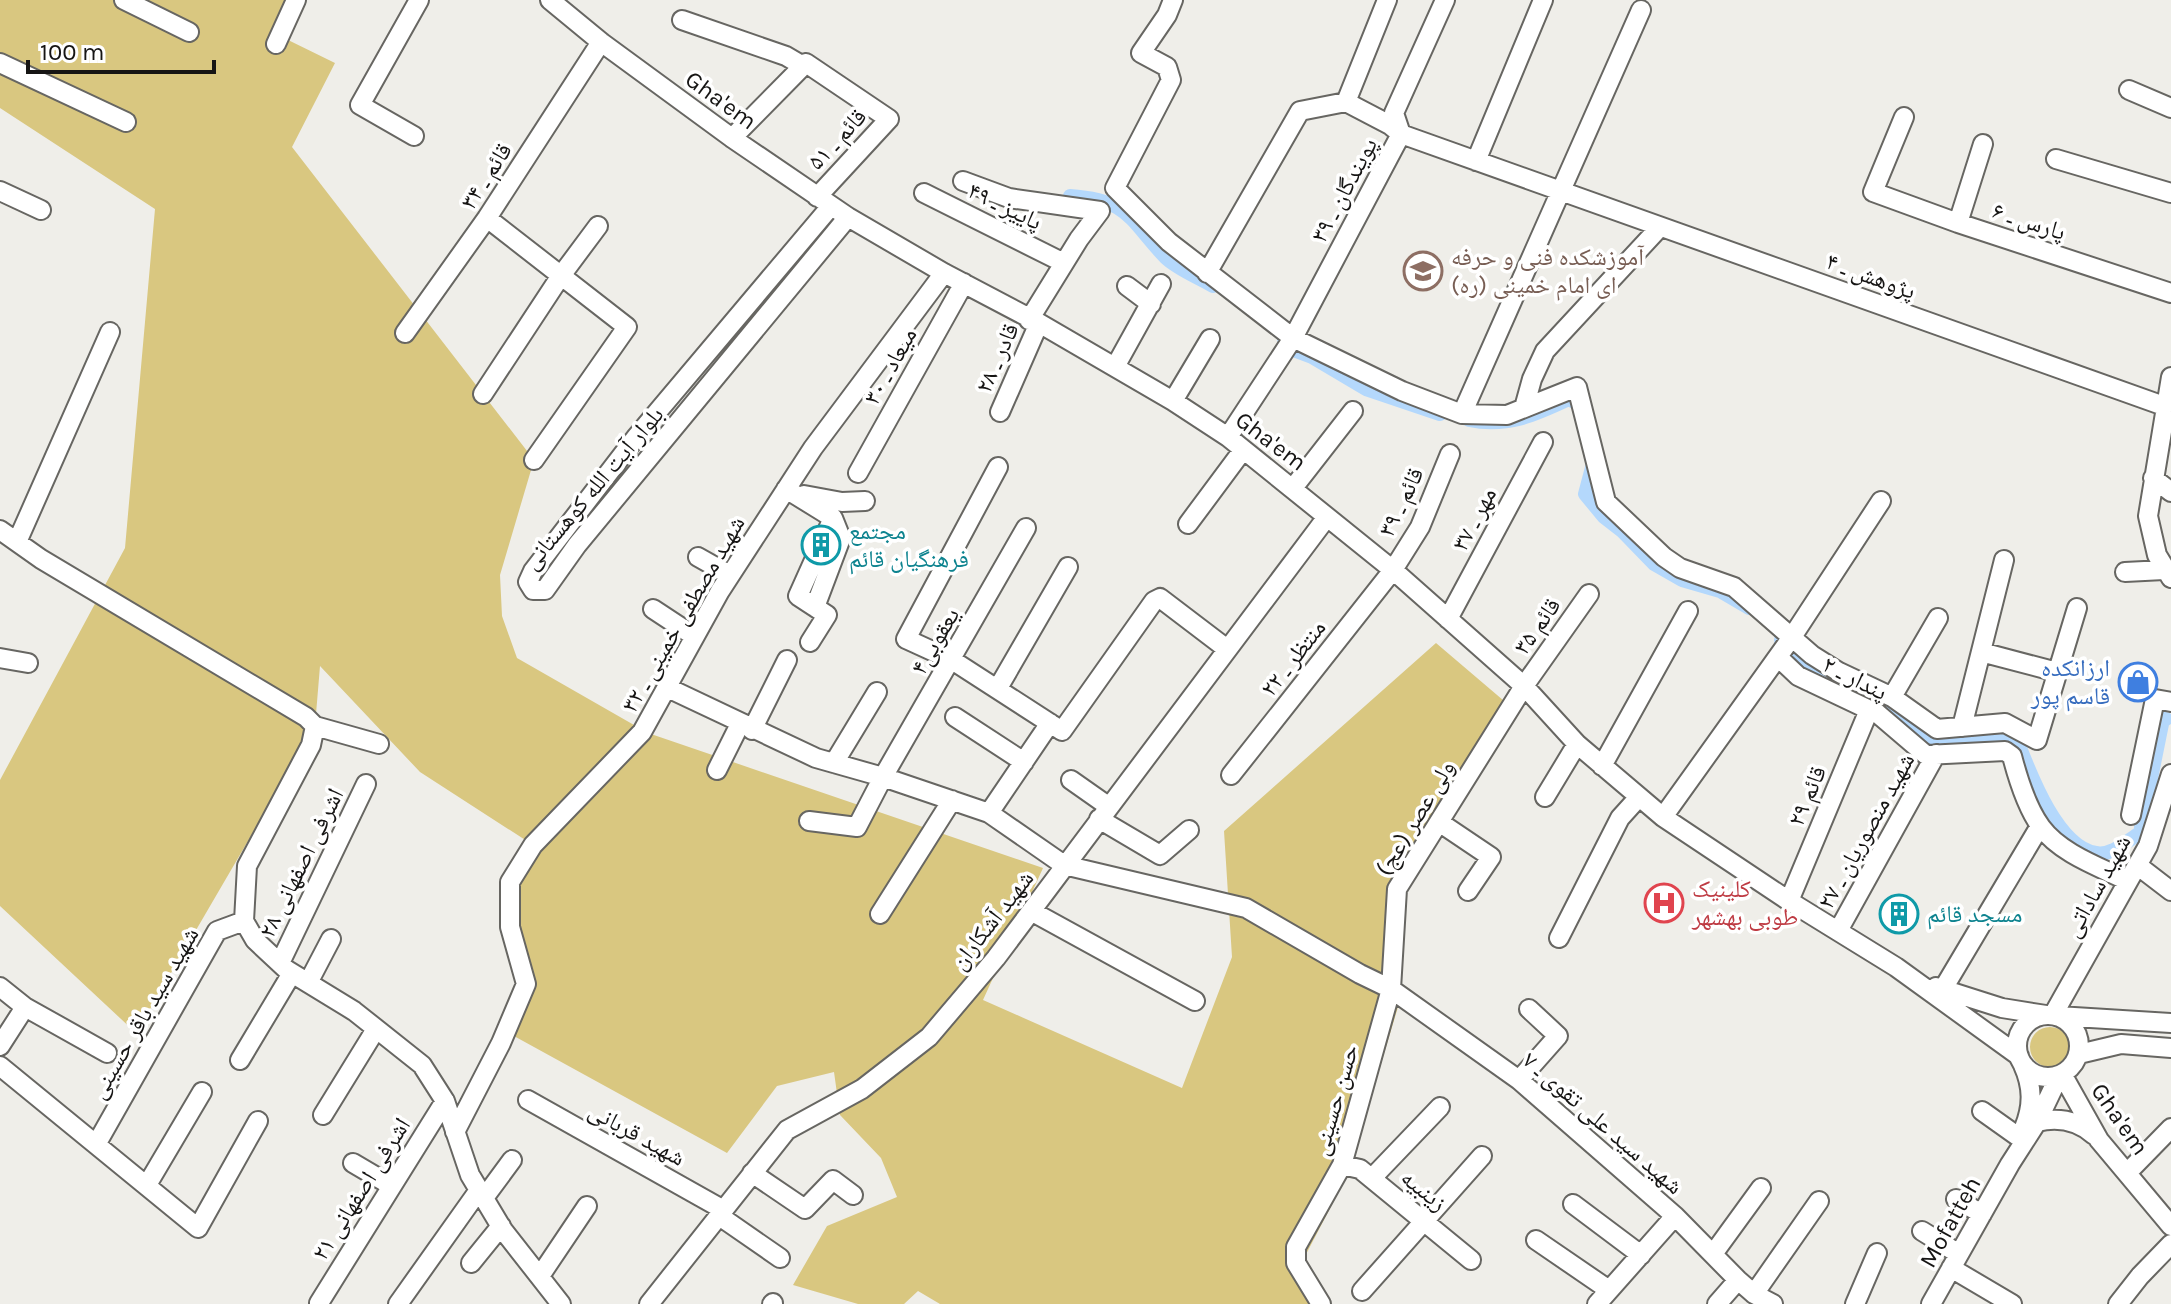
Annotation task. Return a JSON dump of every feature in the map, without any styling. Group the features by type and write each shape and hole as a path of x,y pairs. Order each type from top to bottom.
{"street":[{"path":"124,0 189,32"},
{"path":"276,44 296,0"},
{"path":"414,136 360,105 419,0"},
{"name":"Gha'em","path":"550,0 601,42 732,138 848,217 1115,367 1228,437 1393,570 1524,686 1577,744 1663,817 1918,982"},
{"path":"1173,0 1167,15 1141,53 1167,67 1171,80 1115,188 1169,242 1293,338 1402,391 1462,414 1507,415 1577,387 1606,502 1664,557 1680,568 1734,587 1812,655 1839,672 1892,697 1937,729 2005,723 2037,740 2077,608"},
{"path":"1207,273 1300,111 1346,102 1387,0"},
{"name":"پویندگان ـ ۳۹","path":"1228,437 1293,338 1401,134 1394,113 1445,0"},
{"path":"1476,161 1543,0"},
{"path":"1462,414 1641,10"},
{"path":"682,20 786,56 803,66 732,138"},
{"name":"قائم ـ ۳۴","path":"405,333 487,218 601,42"},
{"path":"0,63 126,122"},
{"name":"قائم ـ ۵۱","path":"803,66 806,63 889,119 824,201"},
{"path":"2129,90 2171,108"},
{"name":"پژوهش ـ ۴","path":"1346,102 1401,134 2164,406"},
{"name":"پارس ـ ۶","path":"1904,117 1873,192 2171,293"},
{"path":"1958,223 1983,144"},
{"path":"2056,159 2171,193"},
{"path":"963,181 1009,198 1100,211 1064,263 1034,322"},
{"path":"0,191 41,210"},
{"name":"پاییز ـ ۴۹","path":"924,193 1064,263"},
{"name":"بلوار آیت الله کوهستانی","path":"824,201 533,571 528,582 533,590 545,590 577,545 848,217"},
{"path":"487,218 627,327 534,460"},
{"path":"483,394 560,277 598,226"},
{"path":"1524,408 1532,379 1545,351 1660,227"},
{"name":"شهید مصطفی خمینی ـ ۳۲","path":"455,1132 501,1043 526,984 510,927 510,882 533,845 642,732 730,575 786,489 813,448 944,273"},
{"name":"میعاد ـ ۳۰","path":"858,473 964,283"},
{"path":"1115,367 1161,284"},
{"path":"1127,286 1151,304"},
{"name":"قادر ـ ۲۸","path":"1000,412 1034,322"},
{"path":"17,542 110,332"},
{"path":"1173,401 1210,339"},
{"path":"2168,574 2157,555 2148,516 2164,406 2171,379"},
{"path":"1293,488 1353,411"},
{"name":"مهر ـ ۳۷","path":"1448,619 1543,442"},
{"path":"1188,524 1243,450"},
{"name":"قائم ـ ۳۹","path":"1393,570 1420,527 1450,454"},
{"path":"998,467 906,639 952,660 1062,731 1154,601 1160,598 1227,649"},
{"path":"2153,478 2171,492"},
{"path":"786,489 842,502 865,501"},
{"path":"786,489 833,518 798,596 827,615 810,642"},
{"path":"1663,817 1792,637 1881,501"},
{"name":"شهید آشکاران","path":"649,1304 787,1130 862,1089 929,1037 996,958 1327,517"},
{"name":"یعقوبی۴","path":"809,821 857,827 1026,528"},
{"path":"0,530 41,559 306,717 315,726 379,744"},
{"path":"698,557 730,575"},
{"path":"1962,727 2004,560"},
{"path":"998,688 1068,567"},
{"name":"منتظر ـ ۲۲","path":"1231,775 1393,570"},
{"path":"2125,572 2168,574"},
{"name":"قائم ۳۵","path":"1524,686 1589,594"},
{"path":"657,608 694,636"},
{"path":"1602,766 1688,611"},
{"path":"1892,697 1938,618"},
{"path":"1981,652 2057,672"},
{"name":"پندار ـ ۲","path":"1778,657 1798,676 1878,714 1926,755 1936,754"},
{"path":"0,658 28,663"},
{"path":"717,770 787,660"},
{"name":"ولی عصر (عج)","path":"1391,989 1397,889 1524,686"},
{"path":"668,688 816,758 989,813 1064,865"},
{"path":"834,763 877,692"},
{"path":"2131,815 2155,699 2171,702"},
{"name":"قائم ۲۹","path":"1789,901 1869,710"},
{"path":"955,717 1024,762"},
{"path":"989,813 1050,723"},
{"path":"315,726 311,745 247,866 244,921 255,940 286,968 376,1029 422,1065 445,1101 470,1175 481,1194 543,1290 561,1304"},
{"path":"1545,797 1577,744"},
{"path":"1936,754 2005,751 2012,756 2040,826 2069,851 2132,873 2171,891"},
{"name":"شهید منصوریان ـ ۲۷","path":"1838,931 1936,754"},
{"name":"شهید ساداتی","path":"2053,1016 2148,846 2171,774"},
{"path":"1071,780 1104,813 1160,855 1189,830"},
{"name":"اشرفی اصفهانی ۲۸","path":"240,1060 286,968 366,784"},
{"path":"1559,938 1620,818 1639,797"},
{"path":"880,914 952,800"},
{"path":"1439,822 1491,857 1468,891"},
{"path":"1943,989 2040,826"},
{"name":"شهید سید علی تقوی ـ ۷","path":"1064,865 1246,908 1391,989 1519,1080 1675,1216 1738,1280 1754,1294 1773,1304"},
{"path":"1031,911 1195,1001"},
{"name":"شهید سید باقر حسینی","path":"97,1143 217,931 244,921"},
{"path":"308,983 331,939"},
{"path":"1918,982 2002,1008 2053,1016 2171,1023"},
{"path":"1918,982 2040,1076 2060,1075"},
{"path":"0,987 25,1007 107,1053"},
{"name":"حسن حسینی","path":"1321,1304 1296,1263 1296,1247 1342,1165 1391,989"},
{"path":"0,1046 25,1007"},
{"path":"1519,1080 1558,1036 1529,1009"},
{"path":"2053,1016 2066,1020 2078,1035 2079,1054 2075,1063 2060,1075 2037,1122 2010,1164 2031,1105 2031,1089 2017,1047 2023,1028 2030,1021 2053,1016"},
{"path":"2116,1018 2112,1032 2121,1044"},
{"path":"323,1115 376,1029"},
{"path":"2079,1054 2121,1044 2171,1048"},
{"path":"0,1066 198,1228 258,1121"},
{"name":"Gha'em","path":"2060,1075 2099,1140 2171,1226"},
{"path":"147,1185 202,1092"},
{"name":"شهید قربانی","path":"528,1100 720,1212 780,1258"},
{"name":"اشرفی اصفهانی ۲۱","path":"319,1303 445,1101"},
{"path":"1372,1178 1440,1107"},
{"path":"1982,1111 2020,1138"},
{"path":"2037,1122 2070,1121 2081,1125 2099,1140"},
{"path":"2127,1173 2171,1128"},
{"path":"1362,1291 1482,1156"},
{"path":"398,1304 481,1194 512,1160"},
{"path":"353,1163 392,1186"},
{"name":"Mofatteh","path":"1932,1304 2010,1164"},
{"name":"زینبیه","path":"1342,1165 1360,1169 1471,1260"},
{"path":"752,1173 805,1209 833,1180 853,1195"},
{"path":"1713,1254 1761,1188"},
{"path":"1956,1199 1982,1214"},
{"path":"1754,1294 1819,1201"},
{"path":"1573,1204 1641,1255"},
{"path":"543,1290 587,1206"},
{"path":"1536,1240 1603,1297 1675,1216"},
{"path":"471,1263 501,1226"},
{"path":"1922,1231 1955,1261 2012,1304"},
{"path":"2118,1304 2171,1244"},
{"path":"1855,1304 1877,1253"},
{"path":"1717,1304 1738,1280"}],"shaded area":[{"path":"0,0 300,0 284,38 335,63 292,147 534,460 500,575 502,616 517,658 648,733 1043,868 983,1000 1182,1088 1232,957 1224,831 1436,643 1517,712 1405,888 1401,997 1348,1174 1303,1260 1329,1304 940,1304 918,1291 904,1304 858,1304 793,1285 827,1226 897,1197 881,1158 840,1115 834,1072 777,1086 727,1153 505,1031 526,984 510,882 533,845 420,772 320,666 315,726 136,1033 0,906 0,780 125,548 155,209 0,108"},
{"path":"2050,1027 2064,1033 2070,1047 2064,1061 2050,1067 2036,1061 2030,1047 2036,1033"}],"waterway":[{"path":"1070,196 1090,198 1116,207 1135,222 1170,261 1213,286"},
{"path":"1284,339 1296,351 1366,389 1440,414"},
{"path":"1469,420 1508,421 1532,415 1569,399 1582,406 1584,412"},
{"path":"1594,460 1585,494 1604,517 1654,564 1682,580 1720,591 1749,608"},
{"path":"1781,640 1802,663 1845,685"},
{"path":"1878,698 1915,733 1931,742 1995,741 2019,745 2039,791 2058,824 2082,848 2096,853 2114,850 2140,833 2163,719 2166,719"}],"place":[{"name":"آموزشکده فنی و حرفه ای امام خمینی (ره)","path":"1423,271"},
{"name":"مجتمع فرهنگیان قائم","path":"821,545"},
{"name":"ارزانکده قاسم پور","path":"2138,682"},
{"name":"کلینیک طوبی بهشهر","path":"1664,903"},
{"name":"مسجد قائم","path":"1899,914"}]}
